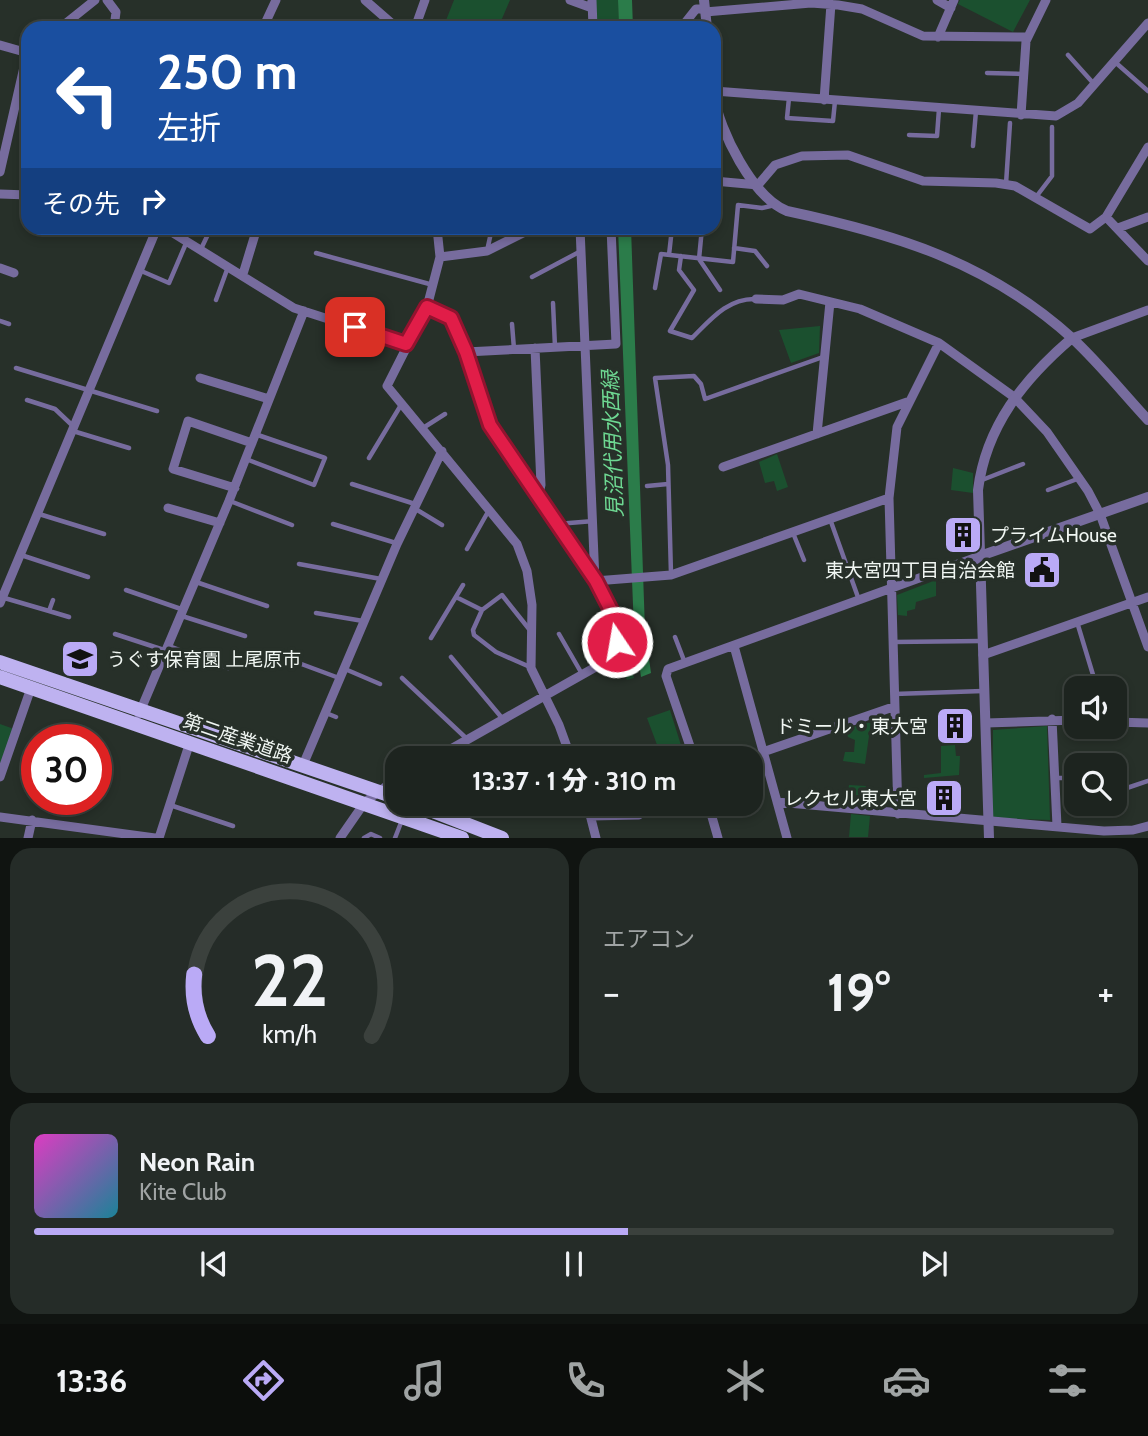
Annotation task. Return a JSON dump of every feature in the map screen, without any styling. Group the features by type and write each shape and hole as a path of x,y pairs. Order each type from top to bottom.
{"main road":[{"name":"第二産業道路","path":"0,662 138,716 190,741 385,809"},
{"name":"第二産業道路","path":"0,677 303,765 385,793"},
{"name":"第二産業道路","path":"403,816 462,838"},
{"path":"445,816 502,838"}],"street":[{"path":"69,21 95,0"},
{"path":"107,0 116,12 115,21"},
{"path":"266,21 276,0"},
{"path":"365,0 389,21"},
{"path":"418,21 425,0"},
{"path":"570,0 592,4"},
{"path":"688,0 703,8 860,4 914,34 938,37 1027,37"},
{"path":"937,0 952,4 938,37"},
{"path":"1021,115 1027,37 1046,0"},
{"path":"829,100 831,4"},
{"path":"689,21 703,8"},
{"path":"721,94 1056,116 1078,103 1148,23"},
{"path":"0,45 21,52"},
{"path":"0,172 21,80"},
{"path":"721,118 726,136 758,185 775,205 787,211 899,237 955,260 1011,292 1072,338 1148,420"},
{"path":"758,185 775,165 823,154 848,155 923,180 1006,185 1036,198 1090,229 1106,217 1147,152"},
{"path":"721,182 758,185"},
{"path":"0,194 21,195"},
{"path":"1106,217 1148,261"},
{"path":"1118,228 1148,217"},
{"path":"1,599 154,235"},
{"path":"177,235 229,265 294,308 406,344"},
{"path":"243,274 255,235"},
{"path":"438,235 440,257 427,307 387,386 517,544 527,571 532,605 531,667 566,746"},
{"path":"440,257 486,251 519,235"},
{"path":"581,235 596,581"},
{"path":"466,352 616,344 611,235"},
{"path":"0,268 14,273"},
{"path":"756,299 783,300 799,294 860,309 939,343 1014,397 1047,432 1080,478 1100,514 1148,647"},
{"path":"817,434 830,302"},
{"path":"427,307 451,318 466,352 490,425 596,581 617,622 617,642 601,664 456,746"},
{"path":"989,838 979,481 995,428 1014,397 1072,338 1148,310"},
{"path":"138,716 220,523 304,311"},
{"path":"898,814 889,498 892,450 907,402 939,343"},
{"path":"535,348 541,485 538,498"},
{"path":"200,378 269,399"},
{"path":"723,467 907,402"},
{"path":"234,488 173,469 188,421 253,438"},
{"path":"303,765 414,505 442,452"},
{"path":"690,746 666,676 668,669 1148,497"},
{"path":"596,581 671,575 889,498"},
{"path":"168,508 220,523"},
{"path":"983,655 1148,597"},
{"path":"734,646 761,746"},
{"path":"0,777 32,688"},
{"path":"787,838 763,752 893,707"},
{"path":"1052,719 1057,826"},
{"path":"986,723 1064,720"},
{"path":"1127,722 1148,723"},
{"path":"0,817 157,838 169,805 173,782 190,741"},
{"path":"344,836 365,802 385,785"},
{"path":"777,802 1057,826 1103,834 1148,826"},
{"path":"591,816 596,838"},
{"path":"712,816 718,838"},
{"path":"27,838 33,820"}],"lane":[{"path":"1068,55 1094,84"},
{"path":"1114,61 1148,91"},
{"path":"988,73 1024,74"},
{"path":"789,97 787,118 833,121 829,100"},
{"path":"909,135 937,136 939,109"},
{"path":"973,146 976,111"},
{"path":"1006,185 1010,123"},
{"path":"1036,198 1052,176 1052,127"},
{"path":"654,288 661,254 733,262 738,205 762,208 775,205"},
{"path":"201,248 208,235"},
{"path":"486,251 490,235"},
{"path":"669,255 671,235"},
{"path":"701,235 699,259 720,290"},
{"path":"139,270 169,283 187,241"},
{"path":"734,248 755,251 767,266"},
{"path":"532,277 583,250"},
{"path":"316,254 433,285"},
{"path":"681,256 679,270 694,290 670,331 692,338 716,314 740,298 756,299"},
{"path":"216,300 229,265"},
{"path":"553,303 555,347"},
{"path":"0,321 9,324"},
{"path":"513,324 514,349"},
{"path":"671,575 668,484 661,402 656,378 694,376 701,384 705,399 825,356"},
{"path":"16,368 157,411"},
{"path":"27,400 55,409 74,430 129,448"},
{"path":"369,458 402,404"},
{"path":"423,428 445,414"},
{"path":"246,459 314,485 325,458 253,438"},
{"path":"979,481 1024,464"},
{"path":"1048,490 1080,478"},
{"path":"352,484 414,505 442,524"},
{"path":"647,486 668,484"},
{"path":"229,500 292,525"},
{"path":"467,549 489,510"},
{"path":"39,514 104,534"},
{"path":"830,519 860,600"},
{"path":"556,524 594,521"},
{"path":"333,524 397,544"},
{"path":"793,532 804,560"},
{"path":"21,555 88,577"},
{"path":"299,564 382,579"},
{"path":"195,582 267,606"},
{"path":"431,638 463,586"},
{"path":"126,590 245,636"},
{"path":"530,629 502,595 482,610 473,629 474,635 496,652 531,667"},
{"path":"456,597 482,610"},
{"path":"1,599 69,617"},
{"path":"48,611 52,600"},
{"path":"316,613 364,621"},
{"path":"1077,622 1093,676"},
{"path":"116,634 228,668"},
{"path":"559,634 582,675"},
{"path":"675,638 685,663"},
{"path":"892,642 983,641"},
{"path":"451,657 504,720"},
{"path":"296,662 380,684"},
{"path":"402,677 467,740"},
{"path":"893,694 985,691"},
{"path":"326,713 336,717"},
{"path":"1055,778 1064,778"},
{"path":"1127,788 1148,781"},
{"path":"169,805 233,826"},
{"path":"395,838 403,816"},
{"path":"72,838 75,826"},
{"path":"364,838 371,834 380,838"}],"shaded area":[{"path":"454,0 510,0 501,21 446,21"},
{"path":"592,0 618,0 619,21 593,21"},
{"path":"618,0 632,0 633,21 619,21"},
{"path":"960,0 1030,0 1013,32 958,4"},
{"path":"618,235 631,235 645,630 651,673 641,677 634,630"},
{"path":"820,326 819,353 791,363 779,330"},
{"path":"777,454 788,487 777,491 774,481 765,483 759,462"},
{"path":"953,468 973,473 973,493 951,490"},
{"path":"936,580 936,596 916,602 915,609 907,611 907,616 898,615 897,595"},
{"path":"623,636 634,678 627,680 614,657"},
{"path":"670,710 681,746 658,746 647,718"},
{"path":"871,722 865,764 843,761 845,752 854,752 855,740 848,737 846,729"},
{"path":"0,724 14,729 0,769"},
{"path":"1047,726 1050,820 992,818 993,730"},
{"path":"955,745 956,756 960,756 959,775 924,778 924,775 941,773 941,746"},
{"path":"849,785 866,786 865,793 860,793 859,803 846,801"},
{"path":"851,814 870,816 868,837 849,837"}],"place":[{"name":"プライムHouse","path":"963,535"},
{"name":"東大宮四丁目自治会館","path":"1042,570"},
{"name":"うぐす保育園 上尾原市","path":"80,659"},
{"name":"ドミール・東大宮","path":"955,726"},
{"name":"レクセル東大宮","path":"944,798"}],"route":[{"path":"355,327 406,344 427,307 451,318 466,352 490,425 596,581 617,622 617,642"}],"water label":[{"name":"見沼代用水西緑","path":"613,444"}]}
